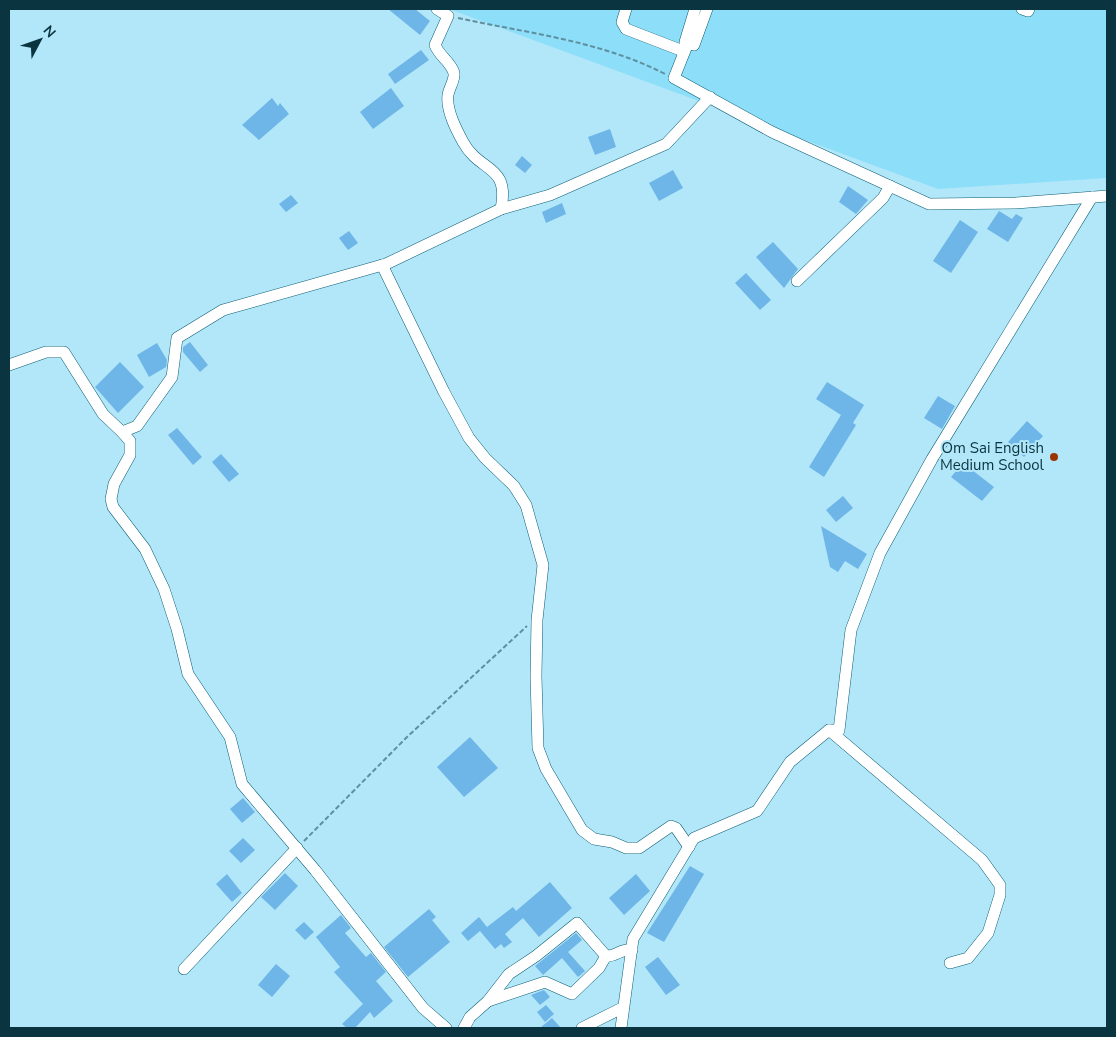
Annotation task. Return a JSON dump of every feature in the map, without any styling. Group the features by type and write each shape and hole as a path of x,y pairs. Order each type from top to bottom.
{"street":[{"path":"437,9 448,16 435,45 438,53 451,67 454,75 448,95 452,117 463,143 473,156 491,169 502,183 504,193 501,209"},
{"path":"626,9 622,22 626,29 686,47 694,44 707,9"},
{"path":"695,9 684,42 686,47 674,78 772,132 929,204 1016,203 1107,196"},
{"path":"1022,9 1028,11 1028,9"},
{"path":"122,432 138,426 172,377 177,338 223,310 382,265 501,209 550,195 666,144 710,97"},
{"path":"797,281 883,198 890,186"},
{"path":"621,1028 622,1008 634,939 694,838 757,811 790,762 829,730 839,730 851,630 880,553 932,459 1092,197"},
{"path":"382,265 444,392 469,438 485,458 518,490 526,505 543,565 537,620 538,748 546,769 582,830 594,839 612,842 626,848 639,848 671,826 676,828 689,847"},
{"path":"9,365 46,352 64,352 103,414 130,441 130,455 114,484 111,498 114,507 145,549 164,589 188,674 230,738 242,784 296,848 423,1008 446,1028"},
{"path":"829,730 982,860 1000,885 1000,895 988,933 968,958 950,963"},
{"path":"184,969 296,848"},
{"path":"464,1028 470,1017 488,1001 509,974 536,956 577,923 606,956"},
{"path":"606,956 611,956 623,950 632,950"},
{"path":"488,1001 545,982 572,994 599,968 606,956"},
{"path":"582,1028 622,1008"}],"path":[{"path":"448,16 592,46 646,64 674,78"},
{"path":"296,848 478,670 521,630 537,620"}],"shaded area":[{"path":"449,9 1107,9 1107,178 938,189"}],"building":[{"path":"388,9 415,9 430,21 420,35"},
{"path":"421,50 429,60 395,84 388,74"},
{"path":"391,88 404,106 373,129 360,112"},
{"path":"272,98 278,106 280,103 289,114 259,140 242,125"},
{"path":"610,129 616,147 595,155 588,137"},
{"path":"522,156 532,165 525,173 515,165"},
{"path":"673,170 683,188 659,201 649,183"},
{"path":"848,186 868,200 856,214 839,202"},
{"path":"291,195 298,203 286,212 279,204"},
{"path":"562,203 566,214 546,223 542,212"},
{"path":"999,211 1012,219 1016,214 1023,218 1008,242 987,229"},
{"path":"960,220 978,232 951,273 933,261"},
{"path":"349,231 358,243 348,250 339,238"},
{"path":"773,242 798,269 784,288 756,257"},
{"path":"746,273 771,300 760,310 735,283"},
{"path":"190,342 208,365 200,372 183,352 183,347"},
{"path":"157,343 167,360 166,367 149,377 137,355"},
{"path":"120,362 144,387 118,413 95,387"},
{"path":"827,382 864,405 853,423 856,425 824,477 809,467 841,415 816,399"},
{"path":"938,396 955,406 942,429 924,418"},
{"path":"1027,421 1043,436 1024,457 1008,442"},
{"path":"177,428 202,457 193,465 168,435"},
{"path":"221,454 239,474 229,482 212,462"},
{"path":"963,463 994,487 982,501 951,477"},
{"path":"843,496 853,508 836,522 826,510"},
{"path":"821,526 867,554 858,569 845,561 838,572 830,567"},
{"path":"470,737 498,768 464,797 437,767"},
{"path":"243,798 255,812 242,823 230,809"},
{"path":"243,838 255,850 241,863 229,851"},
{"path":"690,866 704,874 664,942 647,933"},
{"path":"285,873 298,886 275,910 261,897"},
{"path":"227,874 242,893 232,902 216,884"},
{"path":"636,874 650,891 624,915 609,898"},
{"path":"550,882 572,908 539,937 523,918 505,934 512,942 504,948 501,944 495,949 480,931 468,941 461,933 479,917 487,927 513,907 516,911"},
{"path":"429,909 436,917 432,920 450,942 408,977 384,947"},
{"path":"341,915 351,928 345,933 366,957 371,953 386,972 376,981 393,1001 374,1018 370,1012 355,1028 347,1028 342,1024 363,1004 334,972 340,967 316,937"},
{"path":"304,922 314,932 305,940 295,930"},
{"path":"576,933 582,940 568,952 585,971 578,977 562,958 543,975 535,966"},
{"path":"658,957 680,985 666,995 645,967"},
{"path":"276,964 290,976 272,997 258,985"},
{"path":"544,990 550,997 540,1005 531,995"},
{"path":"546,1005 554,1014 545,1022 537,1012"},
{"path":"552,1018 561,1028 540,1028"}],"place":[{"name":"Om Sai English Medium School","path":"1054,457"}]}
